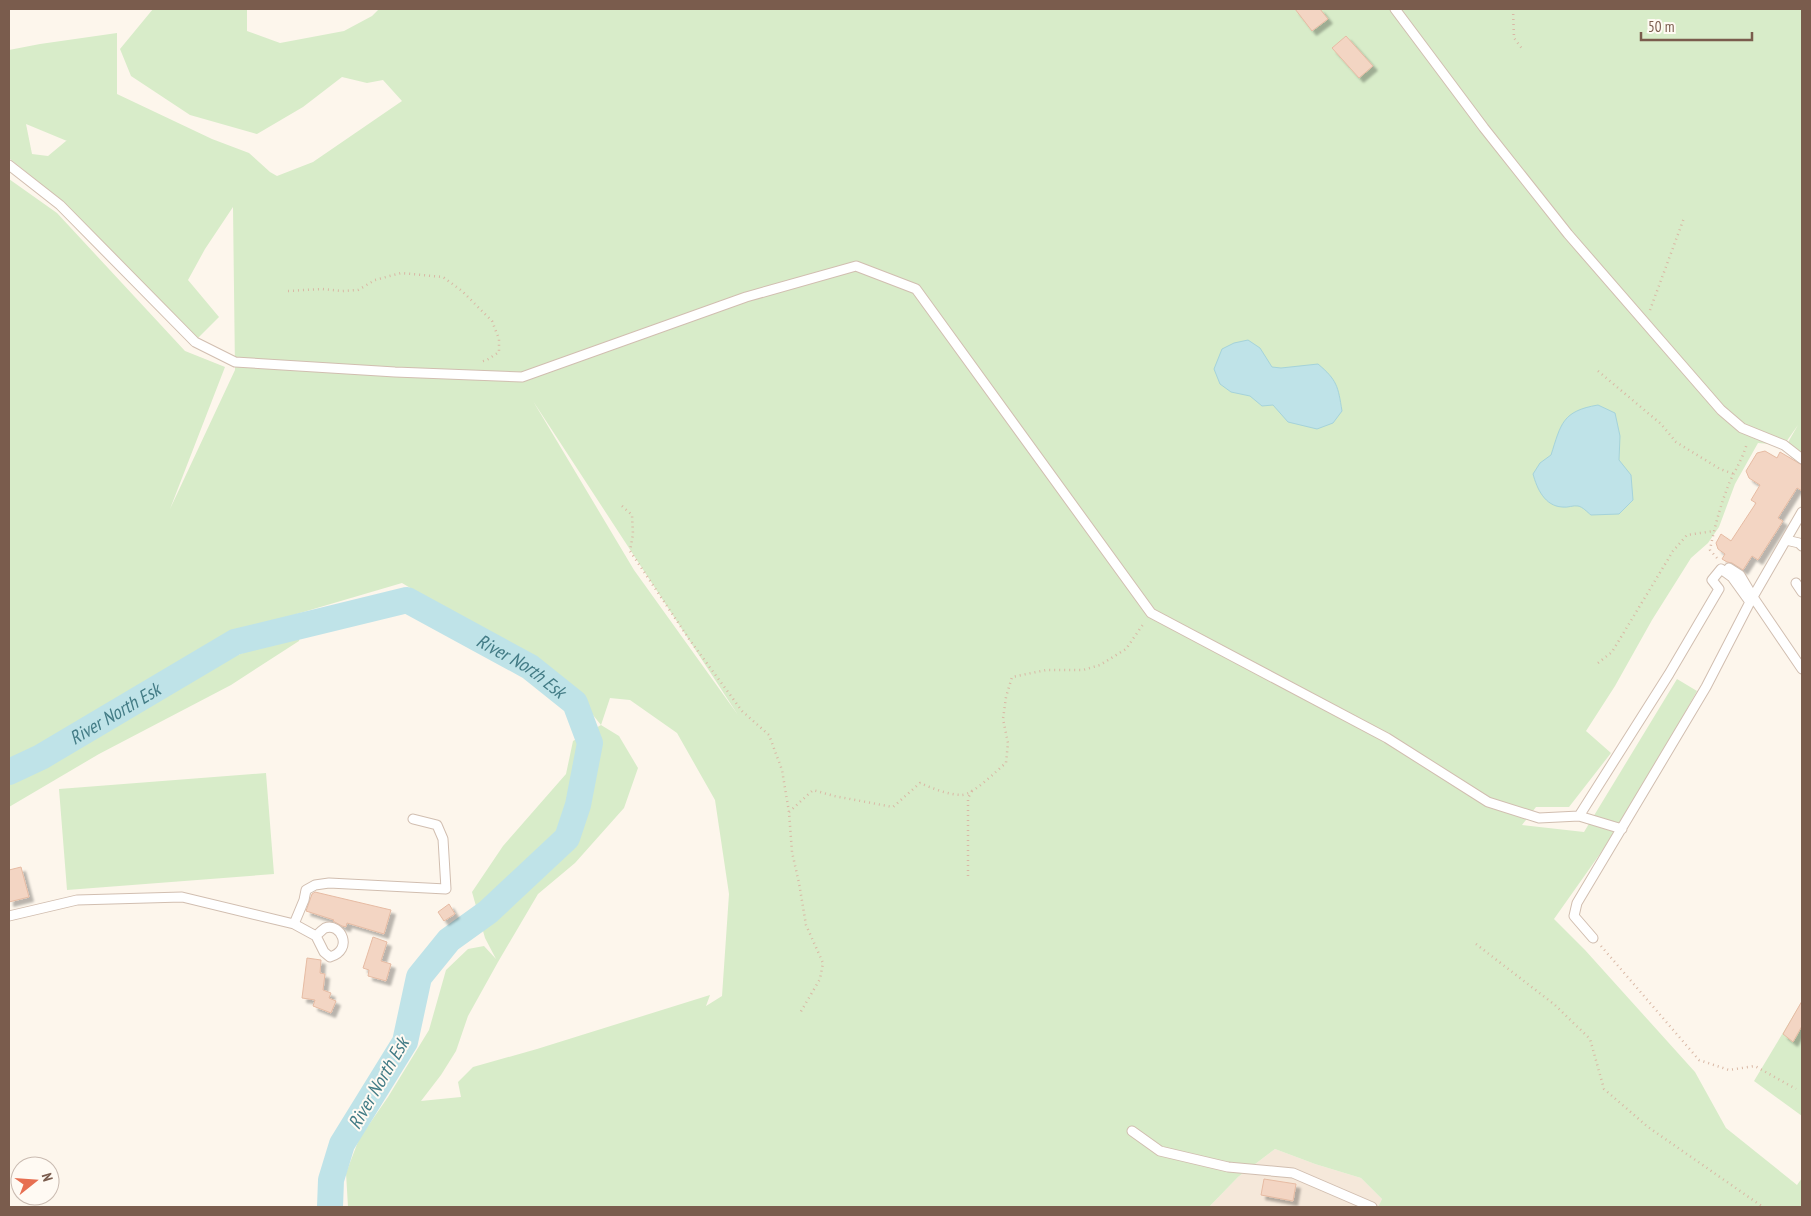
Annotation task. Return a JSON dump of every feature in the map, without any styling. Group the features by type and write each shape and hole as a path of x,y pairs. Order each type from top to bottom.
{"lane":[{"path":"1395,9 1568,234 1721,410 1742,428 1784,445 1802,459"},
{"path":"9,165 60,205 195,342 235,362 396,372 522,377 746,297 856,266 916,289 1151,613 1387,738 1488,802 1540,818 1579,816 1622,829"},
{"path":"1593,938 1574,916 1577,903 1706,687 1751,600 1802,512"},
{"path":"1786,540 1799,543 1802,546"},
{"path":"1722,563 1740,575 1751,600"},
{"path":"1579,816 1664,682 1719,589 1712,580 1721,569 1732,577 1751,600 1802,669"},
{"path":"1796,583 1802,592"},
{"path":"294,924 306,890 315,885 329,883 446,889 443,839 437,824 414,819"},
{"path":"9,916 77,900 182,897 294,924 316,936"},
{"path":"1132,1131 1160,1151 1228,1167 1293,1173 1372,1207"}],"path":[{"path":"1513,9 1514,38 1523,50"},
{"path":"1645,323 1684,218"},
{"path":"288,291 322,289 358,290 375,280 401,273 443,277 462,291 492,321 499,339 499,352 487,360 478,363"},
{"path":"1598,371 1661,424 1676,442 1720,469 1734,474"},
{"path":"1722,563 1710,550 1714,530 1728,485 1744,455 1750,432"},
{"path":"622,506 632,515 633,534 630,551 689,639 742,711 769,735 782,770 789,812 792,852 806,925 823,963 820,979 800,1013"},
{"path":"1598,663 1612,652 1673,551 1687,535 1714,530"},
{"path":"789,812 813,790 834,796 893,807 920,783 938,790 963,795 972,791 1006,763 1008,744 1003,719 1006,697 1012,677 1046,670 1083,670 1100,665 1126,649 1151,613"},
{"path":"968,876 968,798 972,791"},
{"path":"1593,938 1636,985 1699,1060 1729,1070 1755,1066 1796,1089"},
{"path":"1476,944 1555,1005 1590,1039 1604,1089 1648,1127 1763,1207"}],"shaded area":[{"path":"1275,1149 1361,1178 1382,1199 1378,1207 1209,1207 1238,1177"}],"green space":[{"path":"153,9 247,9 247,31 280,43 344,31 372,16 379,9 1802,9 1802,455 1787,444 1798,425 1784,445 1758,443 1735,484 1719,527 1708,543 1691,558 1586,731 1611,753 1569,807 1536,807 1522,825 1584,832 1677,679 1697,691 1650,775 1602,851 1554,919 1585,950 1695,1072 1726,1128 1797,1185 1802,1178 1802,1207 1378,1207 1382,1199 1361,1178 1275,1149 1238,1177 1209,1207 348,1207 346,1173 359,1139 388,1097 429,1030 446,970 468,949 484,946 496,959 485,938 472,892 503,846 566,774 573,741 601,725 572,689 533,661 402,583 232,633 45,744 9,762 9,179 57,213 185,351 225,367 170,509 235,370 233,207 205,249 188,280 219,317 197,339 62,201 9,158 9,50 117,33 117,94 212,139 249,153 277,176 313,162 402,101 383,80 367,83 342,77 303,107 257,134 190,115 131,76 120,49","holes":["26,124 67,141 48,156 32,154","533,401 738,715 634,570","610,698 630,700 677,733 715,800 729,894 722,996 706,1006 710,995 473,1067 458,1082 461,1097 421,1101 456,1051 468,1016 538,894 575,863 624,808 638,768 619,736 601,725"]},
{"path":"301,631 299,641 231,685 99,754 9,807 9,781 235,656"},
{"path":"266,773 274,874 67,890 59,789"},
{"path":"1802,1001 1802,1116 1754,1081"}],"water":[{"path":"1248,340 1260,348 1272,367 1281,368 1318,364 1333,379 1339,395 1342,411 1333,423 1317,429 1288,422 1273,405 1262,406 1250,396 1231,392 1220,384 1214,369 1222,349 1234,343"},
{"path":"1598,405 1615,413 1620,436 1619,460 1631,475 1633,500 1619,514 1591,515 1578,506 1564,507 1551,504 1539,491 1533,474 1540,463 1551,455 1557,435 1570,415"}],"building":[{"path":"1295,9 1320,9 1328,19 1312,31"},
{"path":"1346,36 1373,66 1359,78 1332,48"},
{"path":"1765,451 1777,458 1780,452 1802,465 1802,491 1797,488 1778,518 1783,521 1758,560 1752,556 1743,570 1722,559 1725,554 1718,549 1716,543 1721,534 1731,541 1756,503 1751,500 1760,485 1749,478 1746,471 1757,453"},
{"path":"21,867 29,897 9,902 9,870"},
{"path":"315,892 391,910 384,934 347,923 346,927 342,926 334,920 306,911 312,894"},
{"path":"449,904 455,914 444,921 438,912"},
{"path":"373,937 387,942 381,961 391,964 386,981 368,976 369,970 363,968"},
{"path":"307,958 321,960 320,973 325,974 323,990 331,993 329,998 336,1001 331,1013 313,1006 315,1000 302,998"},
{"path":"1802,1001 1802,1026 1793,1042 1783,1034"},
{"path":"1264,1179 1296,1184 1293,1201 1261,1195"}],"waterway":[{"name":"River North Esk","path":"9,772 41,757 235,642 407,600 530,667 575,703 590,743 578,805 567,838 488,912 449,940 419,977 405,1042 342,1144 331,1180 330,1207"}]}
